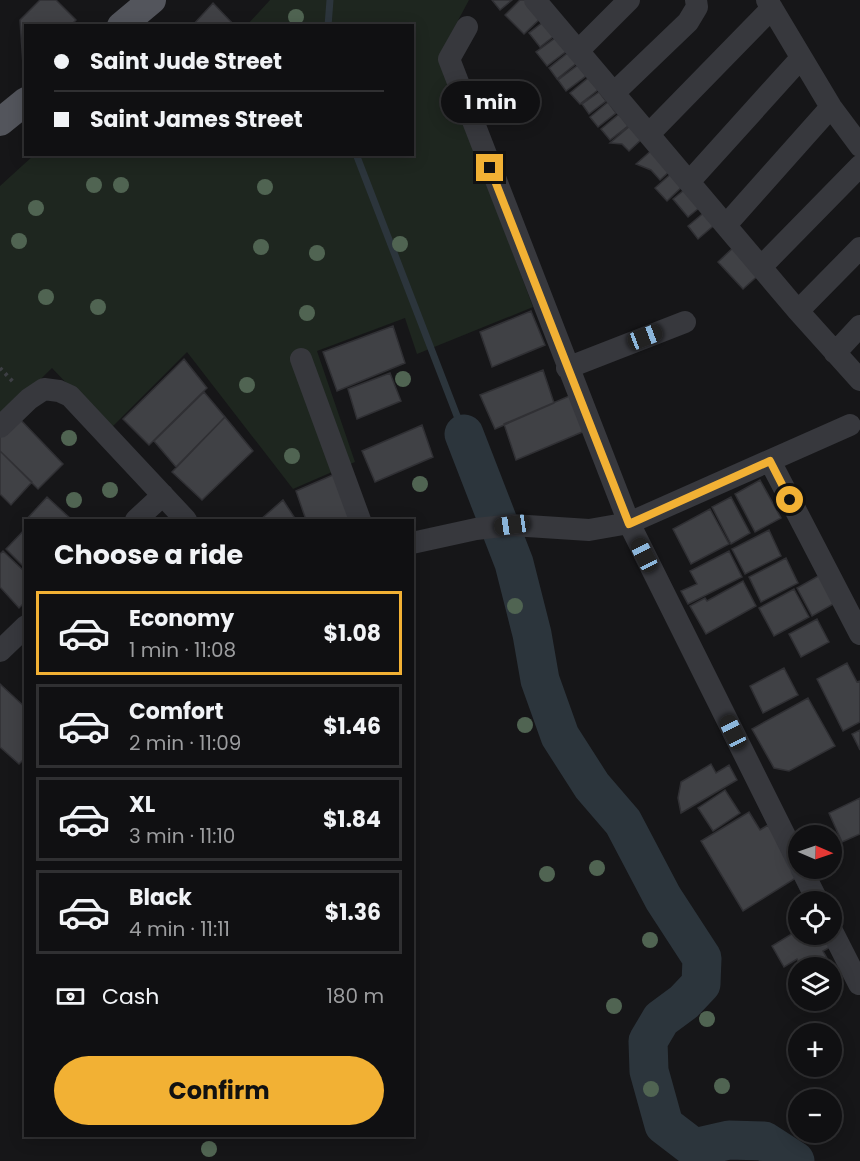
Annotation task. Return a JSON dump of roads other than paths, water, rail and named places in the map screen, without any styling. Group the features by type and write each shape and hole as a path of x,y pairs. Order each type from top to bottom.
{"main road":[{"path":"123,24 152,0"},
{"path":"0,122 24,103"}],"street":[{"path":"578,51 629,0"},
{"path":"614,93 688,22 697,8 696,0"},
{"path":"543,3 578,51 798,311 860,380"},
{"path":"649,134 770,4 831,107 860,146"},
{"path":"467,27 449,60 567,368 629,524 788,842"},
{"path":"689,182 801,58"},
{"path":"726,225 831,107"},
{"path":"761,267 860,166"},
{"path":"798,311 860,248"},
{"path":"567,368 685,322"},
{"path":"835,352 860,326"},
{"path":"301,359 360,519"},
{"path":"0,427 29,399 44,390 70,396 185,519"},
{"path":"414,543 512,525 589,530 629,524 850,425"},
{"path":"770,461 860,634"},
{"path":"137,519 163,495"},
{"path":"0,651 24,628"},
{"path":"839,945 860,984"}],"waterway":[{"path":"328,24 330,0"},
{"path":"357,156 464,434"},
{"path":"464,434 514,563 532,634 540,680 560,736 592,786 623,822 663,898 702,958 701,984 684,1002 661,1019 648,1041 649,1071 664,1125 694,1148 729,1140 764,1141 795,1161"}]}
